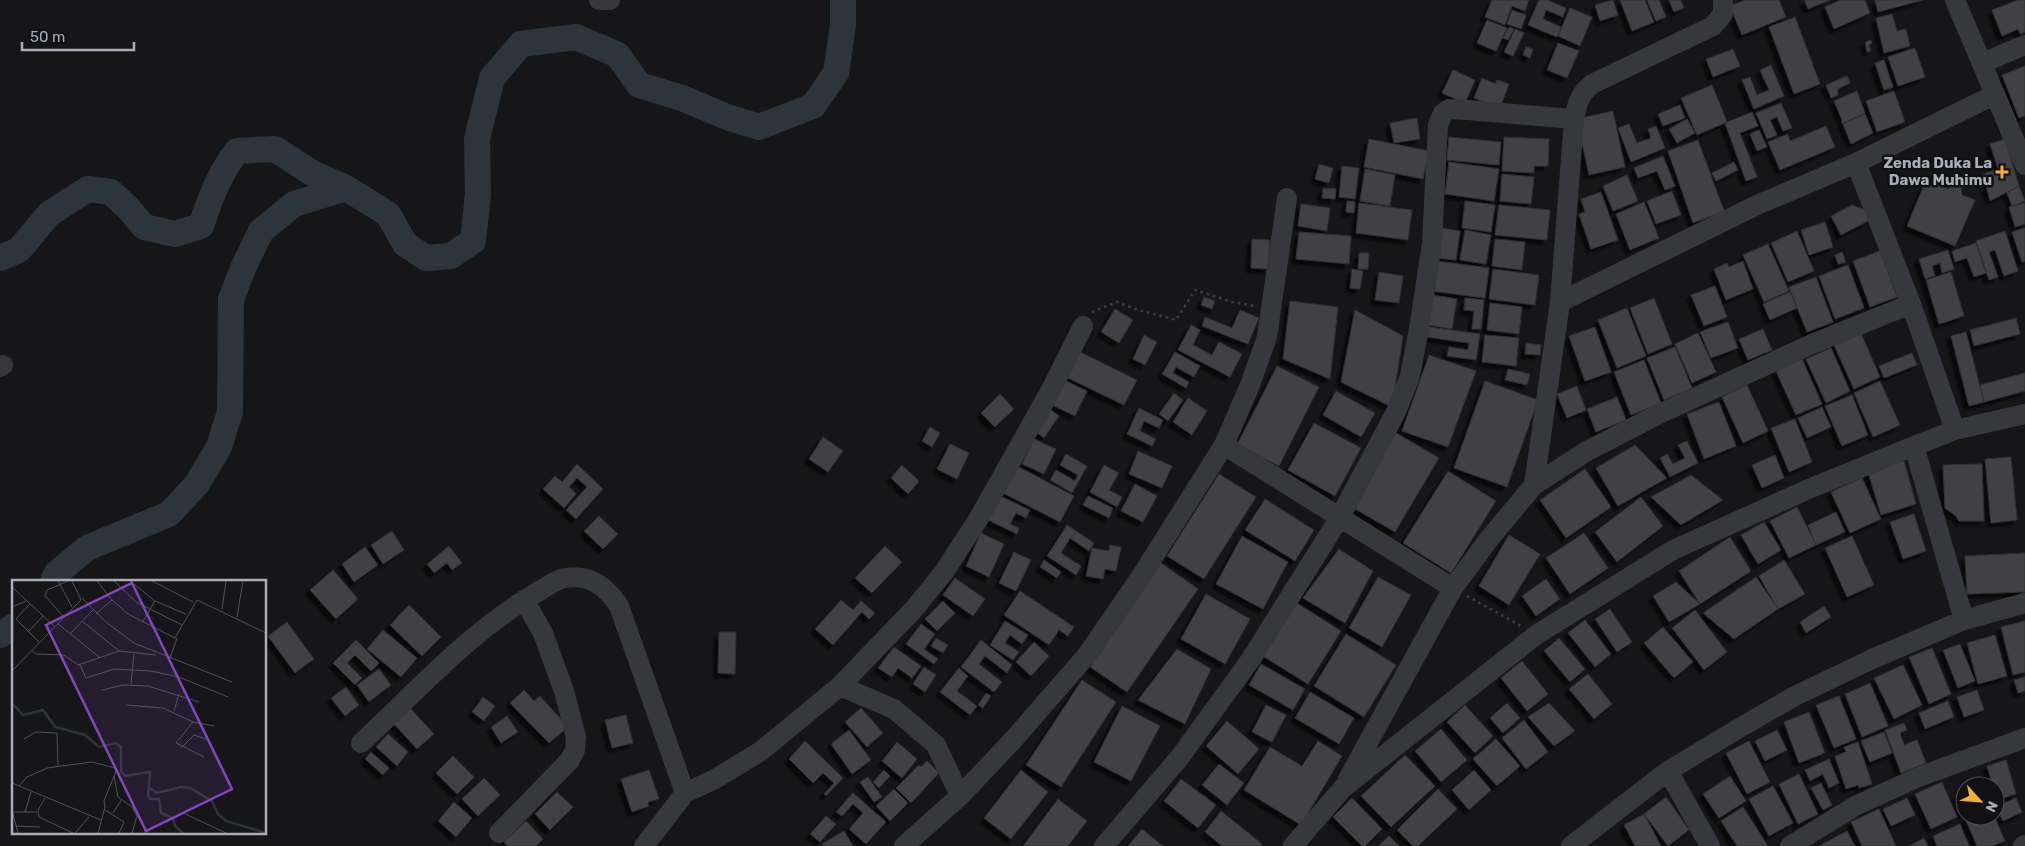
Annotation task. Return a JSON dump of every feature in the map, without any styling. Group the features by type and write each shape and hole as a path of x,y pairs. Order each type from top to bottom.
{"street":[{"path":"599,0 610,0"},
{"path":"1534,485 1560,302 1574,119 1577,102 1583,92 1592,84 1713,26 1723,14 1723,0"},
{"path":"1955,0 2025,165"},
{"path":"1982,63 2025,45"},
{"path":"1560,302 1757,205 1856,163 1994,95"},
{"path":"1104,846 1180,757 1251,660 1340,517 1398,410 1410,376 1432,242 1438,125 1442,113 1449,110 1468,110 1574,119"},
{"path":"1856,163 1956,430"},
{"path":"904,846 960,796 1014,739 1087,655 1140,578 1224,445 1250,385 1267,337 1287,198"},
{"path":"1343,788 1453,588 1489,539 1534,485 1587,451 1659,414 1812,344 1910,304"},
{"path":"644,846 685,793 715,780 761,751 840,686 914,609 944,572 979,518 1042,406 1083,326"},
{"path":"1293,846 1343,788 1536,635 1673,550 1812,488 1914,446 1956,430 2025,414"},
{"path":"1224,445 1453,588"},
{"path":"1914,446 1964,620"},
{"path":"361,743 478,633 524,600 564,578 585,578 600,584 609,591 618,606 685,793"},
{"path":"499,834 570,760 575,750 576,737 564,691 543,633 524,600"},
{"path":"1571,846 1668,771 1794,698 1872,659 1964,620 2025,603"},
{"path":"840,686 894,709 936,745 960,796"},
{"path":"1790,846 1857,805 1921,776 2025,738"},
{"path":"1668,771 1710,846"}],"path":[{"path":"1083,326 1092,311 1117,302 1135,310 1176,320 1195,290 1232,302 1256,307 1268,328"},
{"path":"1453,588 1536,635"}],"building":[{"path":"1492,0 1529,0 1525,11 1512,6 1505,25 1485,17"},
{"path":"1539,0 1547,0 1566,8 1563,17 1546,10 1543,19 1561,27 1557,37 1528,25"},
{"path":"1613,0 1618,15 1600,21 1595,5"},
{"path":"1620,0 1645,0 1654,22 1632,31"},
{"path":"1647,0 1659,0 1666,17 1656,21"},
{"path":"1669,0 1681,0 1684,8 1674,12"},
{"path":"1745,0 1779,0 1786,17 1742,35 1730,6"},
{"path":"1804,0 1830,0 1808,9"},
{"path":"1841,0 1865,0 1870,13 1834,29 1825,7"},
{"path":"1875,0 1923,0 1878,12"},
{"path":"2018,0 2025,0 2025,32 2020,34 2018,29 2002,36 1992,10"},
{"path":"1570,8 1592,17 1580,46 1558,36"},
{"path":"1512,10 1526,15 1521,29 1507,24"},
{"path":"1892,14 1897,31 1906,29 1910,46 1884,53 1876,18"},
{"path":"1795,17 1820,84 1794,94 1769,27"},
{"path":"1487,20 1507,28 1496,51 1477,43"},
{"path":"1509,27 1514,29 1508,40 1503,38"},
{"path":"1515,29 1524,33 1513,56 1504,52"},
{"path":"1871,40 1872,43 1869,45 1871,51 1867,52 1865,42"},
{"path":"1558,43 1579,51 1567,78 1547,70"},
{"path":"1526,47 1533,49 1530,58 1523,55"},
{"path":"1915,48 1925,77 1898,86 1888,57"},
{"path":"1733,49 1740,66 1713,77 1706,59"},
{"path":"1884,60 1893,87 1884,90 1875,63"},
{"path":"1771,65 1784,96 1754,109 1742,80 1750,77 1757,95 1769,90 1760,70"},
{"path":"2025,66 2025,116 2019,118 2002,75"},
{"path":"1453,70 1475,80 1465,103 1442,93"},
{"path":"1847,76 1850,83 1838,89 1838,95 1831,98 1826,85"},
{"path":"1482,78 1495,84 1497,80 1509,84 1500,108 1474,98"},
{"path":"1712,85 1727,122 1697,135 1681,98"},
{"path":"1857,91 1865,113 1842,124 1834,101"},
{"path":"1894,91 1905,122 1877,132 1866,101"},
{"path":"1781,103 1792,128 1783,131 1777,117 1770,120 1777,135 1767,139 1756,113"},
{"path":"1680,105 1685,118 1663,126 1658,114"},
{"path":"1613,111 1625,167 1589,175 1577,119"},
{"path":"1752,112 1758,126 1740,133 1757,177 1746,181 1725,123"},
{"path":"1865,114 1873,133 1851,144 1843,124"},
{"path":"1417,118 1420,139 1394,143 1390,123"},
{"path":"1687,119 1695,133 1677,143 1669,129"},
{"path":"1629,124 1637,143 1651,138 1648,129 1656,126 1665,148 1631,162 1618,128"},
{"path":"1826,126 1835,147 1780,170 1768,142 1788,134 1790,141"},
{"path":"1759,130 1767,147 1757,151 1750,134"},
{"path":"1449,137 1501,142 1499,165 1447,160"},
{"path":"1504,137 1549,139 1548,166 1534,166 1534,173 1502,171"},
{"path":"1369,139 1429,151 1423,179 1364,167"},
{"name":"Zenda Duka La Dawa Muhimu","path":"2005,139 2019,186 1990,201 1983,174 1998,169 1990,144"},
{"path":"1698,140 1724,211 1693,223 1668,151"},
{"path":"1663,156 1675,186 1665,190 1657,171 1638,178 1634,168"},
{"path":"1449,162 1499,169 1494,201 1445,194"},
{"path":"1734,162 1738,170 1716,181 1712,173"},
{"path":"1319,164 1333,168 1329,183 1315,179"},
{"path":"1342,166 1359,168 1355,199 1339,197"},
{"path":"1365,169 1395,175 1390,206 1360,201"},
{"path":"1502,174 1534,177 1531,204 1500,201"},
{"path":"1627,175 1638,201 1613,211 1603,186"},
{"path":"1960,179 1962,195 1975,200 1955,246 1907,226 1926,180 1949,189 1948,181"},
{"path":"2019,186 2025,201 2012,206 2007,193"},
{"path":"1323,188 1336,189 1335,199 1322,198"},
{"path":"1672,191 1681,215 1656,224 1647,201"},
{"path":"1601,192 1618,240 1591,249 1579,214 1585,212 1581,199"},
{"path":"1347,201 1355,202 1354,213 1346,212"},
{"path":"1465,201 1495,205 1491,232 1462,228"},
{"path":"1644,202 1659,238 1630,250 1616,214"},
{"path":"1359,203 1412,210 1408,240 1356,233"},
{"path":"2025,203 2025,224 2015,227 2009,207"},
{"path":"1301,204 1330,208 1327,231 1298,226"},
{"path":"1499,205 1550,210 1547,240 1495,235"},
{"path":"1852,205 1866,210 1868,221 1841,235 1831,216"},
{"path":"1825,222 1833,247 1809,255 1801,230"},
{"path":"1442,228 1460,231 1456,260 1438,258"},
{"path":"2025,228 2025,261 2022,262 2012,232"},
{"path":"1465,230 1491,235 1486,264 1460,260"},
{"path":"1797,231 1814,271 1788,282 1771,243"},
{"path":"2005,231 2018,271 2004,276 1995,250 1989,252 1998,277 1989,280 1976,241"},
{"path":"1299,232 1351,236 1349,264 1296,259"},
{"path":"1252,239 1270,240 1268,269 1251,268"},
{"path":"1495,239 1525,242 1522,270 1492,266"},
{"path":"1976,243 1986,273 1974,277 1967,258 1955,262 1952,251"},
{"path":"1768,244 1789,291 1764,302 1743,255"},
{"path":"1948,250 1954,269 1942,273 1940,263 1932,266 1935,276 1925,279 1919,259"},
{"path":"1880,251 1897,297 1870,307 1853,261"},
{"path":"1842,252 1846,262 1838,264 1835,255"},
{"path":"1359,253 1369,253 1368,269 1358,269"},
{"path":"1436,261 1489,268 1485,298 1432,291"},
{"path":"1743,261 1753,289 1726,300 1714,269 1727,263 1729,267"},
{"path":"1848,265 1864,308 1835,319 1819,276"},
{"path":"1352,269 1363,271 1360,289 1350,288"},
{"path":"1493,269 1539,275 1535,305 1489,299"},
{"path":"1379,272 1403,276 1399,303 1375,300"},
{"path":"1951,272 1964,316 1939,324 1926,280"},
{"path":"1816,277 1833,322 1807,332 1789,287"},
{"path":"1715,286 1727,317 1704,326 1691,295"},
{"path":"1790,292 1797,308 1770,320 1763,304"},
{"path":"1432,295 1457,299 1452,329 1428,325"},
{"path":"1204,297 1215,301 1212,309 1201,305"},
{"path":"1465,298 1484,300 1481,329 1472,329 1474,311 1464,310"},
{"path":"1654,298 1672,344 1648,354 1630,308"},
{"path":"1290,301 1338,307 1330,379 1283,359"},
{"path":"1490,303 1522,307 1519,334 1487,330"},
{"path":"1627,308 1646,356 1617,368 1598,320"},
{"path":"1115,309 1133,320 1119,343 1101,332"},
{"path":"1240,310 1259,318 1248,344 1202,326 1205,317 1232,328"},
{"path":"1355,310 1403,336 1392,407 1341,382"},
{"path":"2016,318 2020,334 1974,346 1970,330"},
{"path":"1728,322 1738,348 1711,358 1700,332"},
{"path":"1191,325 1200,330 1193,345 1212,355 1219,342 1242,354 1230,377 1178,350"},
{"path":"1429,327 1480,334 1476,360 1447,356 1449,347 1468,350 1469,343 1427,337"},
{"path":"1595,327 1611,372 1585,381 1569,336"},
{"path":"1763,329 1772,350 1748,360 1739,339"},
{"path":"1860,331 1880,377 1854,389 1833,343"},
{"path":"1966,332 1984,402 1969,406 1951,336"},
{"path":"1698,333 1716,372 1692,383 1675,344"},
{"path":"1144,335 1157,342 1145,365 1133,359"},
{"path":"1485,335 1519,338 1516,366 1482,362"},
{"path":"1526,343 1541,345 1540,355 1525,354"},
{"path":"1675,347 1692,388 1664,400 1647,358"},
{"path":"1831,348 1850,391 1826,403 1806,359"},
{"path":"1080,352 1137,380 1124,405 1068,378"},
{"path":"1175,352 1200,366 1194,377 1176,367 1173,373 1189,382 1186,388 1162,374"},
{"path":"1912,353 1917,365 1884,378 1879,366"},
{"path":"1429,355 1476,371 1448,447 1402,431"},
{"path":"1802,359 1822,404 1796,415 1776,371"},
{"path":"1644,360 1661,403 1631,415 1614,372"},
{"path":"1277,366 1319,387 1279,466 1237,445"},
{"path":"1508,369 1530,374 1527,385 1505,380"},
{"path":"2025,373 2025,391 1984,402 1980,385"},
{"path":"1064,380 1087,391 1075,416 1052,405"},
{"path":"1485,381 1538,400 1507,487 1454,468"},
{"path":"1880,381 1900,425 1873,437 1854,393"},
{"path":"1747,385 1768,431 1743,443 1722,397"},
{"path":"1577,386 1586,410 1567,418 1557,394"},
{"path":"1336,391 1375,413 1361,437 1323,415"},
{"path":"1174,393 1183,400 1168,421 1159,414"},
{"path":"1000,394 1014,409 995,427 981,413"},
{"path":"1852,395 1868,435 1842,446 1825,406"},
{"path":"1617,397 1626,420 1596,432 1587,409"},
{"path":"1188,398 1207,411 1192,435 1173,422"},
{"path":"1719,402 1736,446 1704,459 1687,414"},
{"path":"1822,407 1831,427 1807,438 1798,418"},
{"path":"1139,408 1163,420 1159,428 1144,421 1140,431 1156,439 1152,446 1127,434"},
{"path":"1051,410 1059,416 1044,438 1036,432"},
{"path":"1795,419 1812,462 1789,472 1771,428"},
{"path":"1314,423 1361,448 1335,496 1288,470"},
{"path":"930,427 940,433 932,447 922,441"},
{"path":"1396,433 1439,458 1395,532 1352,507"},
{"path":"823,437 843,451 828,472 809,459"},
{"path":"1034,439 1056,449 1044,474 1022,464"},
{"path":"1687,441 1698,463 1670,477 1660,458 1667,454 1673,464 1685,458 1678,445"},
{"path":"950,444 969,453 957,479 937,469"},
{"path":"1635,445 1667,478 1618,506 1596,468"},
{"path":"1138,451 1172,466 1162,488 1129,474"},
{"path":"1066,454 1087,466 1072,493 1050,480 1056,470 1075,481 1078,475 1060,465"},
{"path":"1775,455 1784,478 1762,488 1752,465"},
{"path":"2011,457 2017,520 1991,523 1985,459"},
{"path":"1904,461 1916,504 1881,515 1868,472"},
{"path":"577,464 603,489 576,519 566,510 587,487 577,478 569,487 576,494 564,508 543,489 555,476 562,482"},
{"path":"1982,464 1984,521 1959,521 1956,516 1945,508 1943,465"},
{"path":"902,465 919,481 908,494 891,478"},
{"path":"1104,465 1119,473 1109,490 1122,497 1117,507 1090,492"},
{"path":"1017,466 1074,496 1060,522 1003,493"},
{"path":"1585,469 1611,507 1566,538 1540,500"},
{"path":"1448,471 1496,501 1451,573 1403,543"},
{"path":"1219,474 1256,497 1204,579 1167,556"},
{"path":"1691,475 1723,500 1681,525 1651,497"},
{"path":"1862,478 1881,519 1850,533 1831,492"},
{"path":"1135,484 1157,496 1143,522 1121,511"},
{"path":"1000,496 1030,510 1026,518 1016,513 1010,524 1019,528 1017,534 988,520"},
{"path":"1088,496 1113,508 1109,518 1083,505"},
{"path":"1641,497 1663,526 1617,562 1595,532"},
{"path":"1265,499 1314,530 1295,561 1245,530"},
{"path":"1797,507 1816,545 1789,558 1770,521"},
{"path":"1836,512 1845,532 1816,545 1808,525"},
{"path":"1914,514 1926,551 1903,559 1890,522"},
{"path":"599,516 618,534 603,549 584,531"},
{"path":"1764,522 1781,550 1758,564 1741,535"},
{"path":"1067,525 1094,543 1089,551 1070,538 1061,553 1081,566 1076,575 1047,556"},
{"path":"392,531 404,550 383,564 371,545"},
{"path":"981,533 1004,544 989,577 966,566"},
{"path":"1584,533 1608,568 1570,594 1546,558"},
{"path":"1509,535 1540,554 1509,605 1479,586"},
{"path":"1242,536 1288,562 1263,609 1216,584"},
{"path":"1852,536 1874,585 1847,597 1825,548"},
{"path":"1730,537 1751,571 1700,604 1679,571"},
{"path":"1110,545 1121,547 1116,571 1105,569 1103,579 1086,576 1092,548 1109,551"},
{"path":"449,546 462,563 452,570 447,563 434,573 427,564"},
{"path":"885,546 902,562 872,593 855,578"},
{"path":"365,547 378,565 354,582 342,564"},
{"path":"1339,549 1373,571 1345,623 1303,598"},
{"path":"1014,552 1031,560 1016,591 999,583"},
{"path":"2025,553 2025,592 1967,594 1965,556"},
{"path":"1044,560 1061,572 1057,578 1040,567"},
{"path":"1784,560 1805,594 1778,609 1759,576"},
{"path":"1161,563 1198,589 1127,692 1090,667"},
{"path":"333,570 358,599 336,619 310,590"},
{"path":"1378,577 1411,595 1382,647 1349,628"},
{"path":"1756,577 1778,609 1734,639 1703,613"},
{"path":"955,578 985,599 973,616 943,595"},
{"path":"1546,579 1560,599 1536,616 1522,596"},
{"path":"1676,582 1700,604 1669,622 1653,596"},
{"path":"1020,591 1074,627 1068,636 1059,630 1049,645 1004,615"},
{"path":"1206,594 1250,619 1225,664 1181,639"},
{"path":"841,600 853,610 861,601 875,613 869,619 862,612 833,645 815,629"},
{"path":"943,601 955,613 937,631 925,619"},
{"path":"1295,602 1341,631 1308,684 1261,655"},
{"path":"409,605 441,637 422,656 390,625"},
{"path":"1824,606 1831,617 1806,633 1800,622"},
{"path":"1610,609 1632,642 1617,652 1595,619"},
{"path":"1695,610 1727,652 1704,670 1672,628"},
{"path":"1585,620 1611,654 1595,667 1568,633"},
{"path":"1005,621 1028,635 1022,644 1010,635 1005,643 1019,652 1013,660 990,645"},
{"path":"2025,621 2025,672 2013,675 2001,627"},
{"path":"287,622 314,659 295,673 268,636"},
{"path":"921,624 935,634 924,649 938,659 934,664 906,644"},
{"path":"1663,627 1693,662 1674,678 1644,643"},
{"path":"383,630 417,658 401,677 367,649"},
{"path":"719,632 736,632 735,674 718,673"},
{"path":"1346,634 1396,665 1364,717 1314,686"},
{"path":"1995,635 2007,676 1978,684 1967,643"},
{"path":"936,638 948,645 943,653 931,646"},
{"path":"1559,638 1585,669 1570,682 1544,651"},
{"path":"356,640 379,663 371,671 355,655 347,663 362,678 355,685 333,663"},
{"path":"981,640 1012,665 1007,673 985,656 979,664 1002,682 994,692 961,667"},
{"path":"1034,642 1049,656 1031,676 1016,662"},
{"path":"1960,644 1975,681 1958,688 1943,650"},
{"path":"894,647 921,666 912,678 898,668 892,677 878,668"},
{"path":"1932,648 1951,694 1929,704 1909,657"},
{"path":"1177,649 1211,669 1185,724 1138,700"},
{"path":"1522,661 1548,694 1527,711 1501,678"},
{"path":"1261,664 1305,689 1293,710 1249,685"},
{"path":"1903,665 1922,705 1894,719 1874,678"},
{"path":"924,667 936,675 925,692 913,684"},
{"path":"959,668 968,676 957,691 977,706 970,715 940,692"},
{"path":"379,669 391,685 369,702 357,685"},
{"path":"1588,674 1612,704 1594,719 1569,689"},
{"path":"2025,677 2025,691 2018,693 2014,680"},
{"path":"1082,680 1116,702 1061,787 1026,765"},
{"path":"1870,683 1888,726 1862,737 1845,694"},
{"path":"346,687 359,705 345,716 331,698"},
{"path":"524,690 534,701 540,696 568,727 549,743 510,703"},
{"path":"1977,690 1984,710 1964,717 1957,697"},
{"path":"1310,692 1354,718 1339,744 1295,718"},
{"path":"986,693 991,696 983,708 978,705"},
{"path":"1839,696 1856,739 1834,748 1816,705"},
{"path":"483,697 495,706 484,721 472,712"},
{"path":"1948,701 1954,717 1925,729 1919,713"},
{"path":"1507,703 1520,718 1503,733 1490,718"},
{"path":"1549,703 1575,731 1554,746 1528,717"},
{"path":"1266,705 1286,715 1272,742 1252,732"},
{"path":"1465,705 1493,736 1475,753 1447,722"},
{"path":"1122,706 1160,726 1131,781 1094,762"},
{"path":"861,708 883,733 867,747 845,722"},
{"path":"411,709 434,734 417,749 394,724"},
{"path":"1809,712 1825,753 1799,763 1784,722"},
{"path":"626,715 633,743 612,748 605,720"},
{"path":"507,716 518,732 501,743 491,727"},
{"path":"1524,720 1548,752 1526,769 1502,738"},
{"path":"1227,721 1259,749 1238,774 1206,746"},
{"path":"1904,723 1907,730 1900,733 1904,745 1917,740 1926,763 1901,773 1885,730"},
{"path":"1441,729 1467,760 1441,782 1415,751"},
{"path":"849,730 871,760 852,774 831,744"},
{"path":"1777,730 1787,750 1765,761 1755,741"},
{"path":"1884,732 1892,753 1870,762 1861,741"},
{"path":"388,734 408,752 397,766 376,747"},
{"path":"1496,739 1520,766 1497,786 1473,759"},
{"path":"805,741 843,778 826,796 824,794 834,783 823,773 813,783 789,759"},
{"path":"1318,741 1342,756 1301,825 1244,790 1270,747 1302,766"},
{"path":"1749,741 1770,782 1747,794 1726,753"},
{"path":"897,742 917,759 902,778 882,761"},
{"path":"1858,742 1872,784 1859,788 1858,785 1846,789 1835,756 1846,752 1844,747"},
{"path":"371,752 389,768 383,775 365,759"},
{"path":"1405,755 1435,786 1391,827 1361,796"},
{"path":"453,756 474,777 457,794 436,773"},
{"path":"1829,759 1839,783 1829,788 1823,774 1810,781 1805,770"},
{"path":"2006,760 2016,794 2005,797 2005,776 1990,776 1987,766"},
{"path":"927,761 939,773 911,803 896,788 919,765 921,767"},
{"path":"1219,764 1244,783 1227,805 1202,785"},
{"path":"649,770 659,799 648,802 649,806 632,812 621,779"},
{"path":"884,770 890,776 879,788 873,782"},
{"path":"1021,770 1048,792 1011,839 984,818"},
{"path":"1474,770 1491,790 1469,810 1452,790"},
{"path":"1799,774 1818,814 1798,824 1779,784"},
{"path":"1730,776 1746,801 1719,818 1703,794"},
{"path":"868,777 882,797 874,802 860,782"},
{"path":"484,778 500,795 478,816 462,799"},
{"path":"1181,779 1216,805 1198,828 1164,801"},
{"path":"1942,782 1955,812 1955,818 1931,829 1915,794"},
{"path":"1821,783 1832,805 1823,810 1811,788"},
{"path":"1773,786 1793,823 1769,836 1749,799"},
{"path":"894,789 908,803 890,821 876,806"},
{"path":"1438,789 1457,809 1418,846 1413,846 1397,830"},
{"path":"557,792 573,807 550,830 535,814"},
{"path":"853,793 886,822 866,844 849,829 863,813 853,804 842,816 836,812"},
{"path":"1666,797 1689,830 1668,846 1644,814"},
{"path":"1352,798 1382,829 1365,846 1362,846 1333,817"},
{"path":"1907,798 1915,815 1891,826 1883,809"},
{"path":"2016,798 2022,812 2005,820 2005,803"},
{"path":"1058,799 1087,821 1068,846 1023,846"},
{"path":"454,802 472,818 456,837 438,821"},
{"path":"1743,807 1768,846 1737,846 1721,821"},
{"path":"1879,809 1896,846 1862,846 1851,822"},
{"path":"1221,811 1262,844 1261,846 1222,846 1205,832"},
{"path":"1644,814 1661,846 1635,846 1624,825"},
{"path":"826,816 836,824 820,842 810,834"},
{"path":"526,821 543,839 536,846 507,846 504,842"},
{"path":"1956,826 1961,826 1969,846 1937,846 1933,836"},
{"path":"1968,826 1998,826 2005,841 1992,846 1977,846"},
{"path":"1142,829 1163,846 1128,846"},
{"path":"844,831 853,846 823,846 822,844"},
{"path":"1847,831 1855,846 1819,846"},
{"path":"1389,836 1399,846 1378,846"},
{"path":"1924,838 1928,846 1909,846"}],"waterway":[{"path":"0,258 19,250 49,214 88,189 111,192 144,227 175,234 201,226 220,178 237,151 275,149 312,173 346,188 388,214 405,244 426,258 451,256 473,241 478,194 477,139 492,78 521,44 576,37 618,55 639,85 682,98 727,117 759,127 813,106 836,73 843,25 843,0"},
{"path":"54,580 57,573 87,548 169,514 197,484 219,447 230,412 231,299 261,231 294,204 346,188"},
{"path":"0,635 12,627"}],"place":[{"name":"Zenda Duka La Dawa Muhimu","path":"2002,172"}]}
